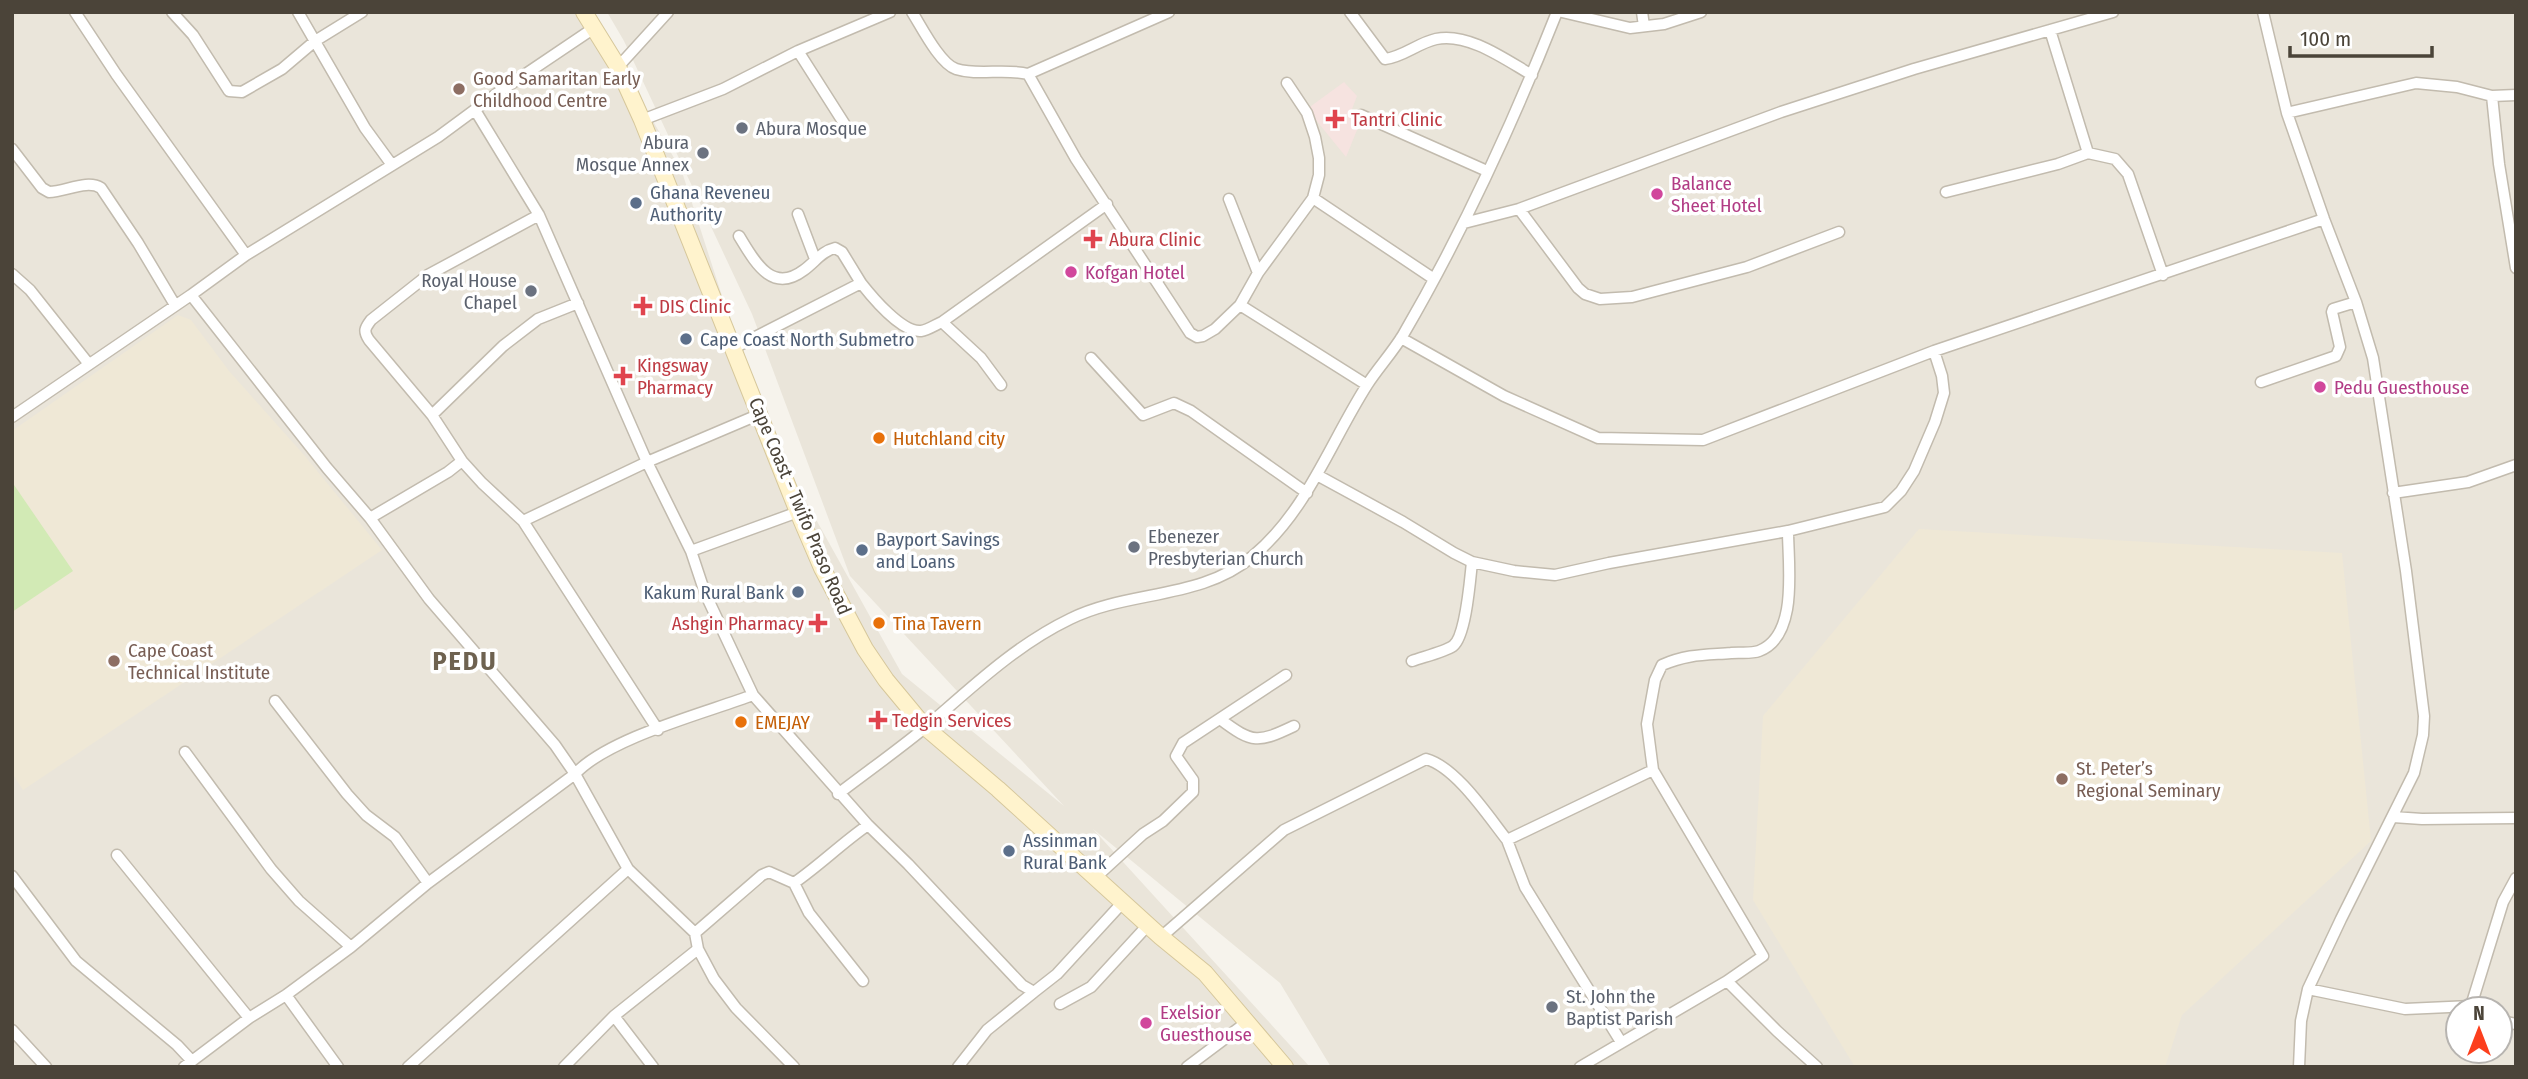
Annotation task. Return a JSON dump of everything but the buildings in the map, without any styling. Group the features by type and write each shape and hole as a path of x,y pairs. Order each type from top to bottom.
{"main road":[{"name":"Cape Coast - Twifo Praso Road","path":"584,12 618,67 642,120 798,512 822,568 864,649 925,727 1205,974 1285,1067"}],"street":[{"path":"75,12 116,74 246,255"},
{"path":"172,12 229,90 237,92 242,92 282,69 315,41 362,12"},
{"path":"298,12 365,128 392,165"},
{"path":"618,67 668,12"},
{"path":"642,120 723,89 798,51 890,12"},
{"path":"912,12 942,58 955,69 1028,74 1169,12"},
{"path":"1350,12 1385,59 1447,38 1472,43 1532,75"},
{"path":"838,794 925,727 972,686 1056,626 1097,608 1175,592 1222,576 1252,557 1287,523 1307,493 1367,385 1401,338 1464,223 1559,12 1619,27 1664,24 1701,12"},
{"path":"1642,12 1644,26"},
{"path":"1464,223 1519,209 1781,112 1914,69 2050,30 2074,17 2113,12"},
{"path":"2263,12 2287,113 2356,302 2378,382 2415,635 2424,716 2414,773 2308,989 2301,1021 2299,1067"},
{"path":"12,417 246,255 438,137 594,28"},
{"path":"2050,30 2088,153"},
{"path":"798,51 847,128"},
{"path":"1028,74 1062,135 1190,332 1197,337 1215,329 1240,305 1258,273 1313,198 1319,175 1315,137 1307,113 1287,83"},
{"path":"2287,113 2416,83 2457,87 2492,96 2516,95"},
{"path":"2492,96 2516,268"},
{"path":"475,110 539,215 647,462 691,551 705,593 753,695 838,794 1022,985 1034,992"},
{"path":"1361,115 1487,171"},
{"path":"12,149 42,188 49,192 88,185 101,188 175,305"},
{"path":"1946,192 2058,164 2088,153 2115,159 2129,174 2164,275"},
{"path":"1313,198 1434,279"},
{"path":"1229,200 1258,273"},
{"path":"739,236 758,267 775,278 792,278 815,259 835,248 842,252 861,283 901,325 922,331 942,323 1107,204"},
{"path":"1519,209 1578,289 1600,299 1632,297 1747,267 1839,232"},
{"path":"798,214 815,259"},
{"path":"539,215 428,275 365,328 365,334 432,415 463,461 482,483 523,521 658,730"},
{"path":"1401,338 1504,396 1598,438 1703,440 1934,351 2324,219"},
{"path":"12,274 30,290 88,363"},
{"path":"734,348 861,283"},
{"path":"191,295 370,518 429,599 555,745 575,774 628,869 695,933 698,949 714,979 736,1008 793,1066"},
{"path":"2262,382 2336,356 2340,347 2333,309 2356,302"},
{"path":"432,415 503,346 538,320 578,303"},
{"path":"1240,305 1367,385"},
{"path":"942,323 981,358 1001,385"},
{"path":"1317,475 1472,562 1514,571 1555,575 1788,531 1885,507 1901,491 1914,471 1944,393 1934,351"},
{"path":"1091,358 1143,415 1174,403 1191,411 1307,493"},
{"path":"523,521 647,462 760,414"},
{"path":"370,518 463,461"},
{"path":"2393,493 2468,482 2516,465"},
{"path":"691,551 798,512"},
{"path":"1580,1067 1727,981 1763,956 1653,769 1648,712 1662,665 1682,656 1759,651 1780,634 1789,596 1788,531"},
{"path":"1412,662 1452,647 1460,638 1464,627 1472,562"},
{"path":"1096,877 1143,834 1187,800 1195,786 1178,761 1178,751 1183,743 1286,675"},
{"path":"12,876 76,961 177,1045 188,1064 351,947 428,883 607,750 753,695"},
{"path":"275,701 347,794 366,815 395,837 428,883"},
{"path":"1220,719 1247,737 1267,739 1294,726"},
{"path":"185,752 271,869 299,901 351,947"},
{"path":"1161,937 1284,830 1426,759 1439,763 1477,803 1507,841 1525,887 1621,1042"},
{"path":"1507,841 1653,769"},
{"path":"2393,817 2516,818"},
{"path":"794,883 868,825"},
{"path":"117,855 249,1018"},
{"path":"408,1067 628,869"},
{"path":"695,933 768,872 794,883 809,913 863,981"},
{"path":"2478,995 2503,902 2516,878"},
{"path":"958,1067 987,1030 1057,974 1124,901"},
{"path":"1060,1004 1091,988 1148,925"},
{"path":"564,1067 614,1016 698,949"},
{"path":"1727,981 1817,1067"},
{"path":"2308,989 2404,1009 2444,1008"},
{"path":"286,995 338,1067"},
{"path":"614,1016 653,1067"},
{"path":"1187,1067 1247,1022"},
{"path":"12,1030 46,1067"}],"shaded area":[{"path":"12,12 591,12 682,172 764,426 902,674 1064,806 850,576 752,314 624,41 607,12 2516,12 2516,1067 1331,1067 1280,983 1093,829 1310,1067 12,1067"},
{"name":"Tantri Clinic","path":"1344,82 1357,96 1352,109 1357,130 1346,157 1307,109"},
{"name":"Cape Coast Technical Institute","path":"178,315 191,320 229,371 304,455 382,550 23,790 12,773 12,431"},
{"name":"St. Peter’s Regional Seminary","path":"1919,529 2342,553 2371,841 2182,1015 2165,1067 1855,1067 1753,900 1763,716"}],"green space":[{"path":"12,482 73,571 12,612"}],"place":[{"name":"Good Samaritan Early Childhood Centre","path":"459,89"},
{"name":"Tantri Clinic","path":"1335,119"},
{"name":"Abura Mosque","path":"742,128"},
{"name":"Abura Mosque Annex","path":"703,153"},
{"name":"Balance Sheet Hotel","path":"1657,194"},
{"name":"Ghana Reveneu Authority","path":"636,203"},
{"name":"Abura Clinic","path":"1093,239"},
{"name":"Kofgan Hotel","path":"1071,272"},
{"name":"Royal House Chapel","path":"531,291"},
{"name":"DIS Clinic","path":"643,306"},
{"name":"Cape Coast North Submetro","path":"686,339"},
{"name":"Kingsway Pharmacy","path":"623,376"},
{"name":"Pedu Guesthouse","path":"2320,387"},
{"name":"Hutchland city","path":"879,438"},
{"name":"Ebenezer Presbyterian Church","path":"1134,547"},
{"name":"Bayport Savings and Loans","path":"862,550"},
{"name":"Kakum Rural Bank","path":"798,592"},
{"name":"Ashgin Pharmacy","path":"818,623"},
{"name":"Tina Tavern","path":"879,623"},
{"name":"Cape Coast Technical Institute","path":"114,661"},
{"name":"Tedgin Services","path":"878,720"},
{"name":"EMEJAY","path":"741,722"},
{"name":"St. Peter’s Regional Seminary","path":"2062,779"},
{"name":"Assinman Rural Bank","path":"1009,851"},
{"name":"St. John the Baptist Parish","path":"1552,1007"},
{"name":"Exelsior Guesthouse","path":"1146,1023"}],"district":[{"name":"PEDU","path":"465,661"}]}
